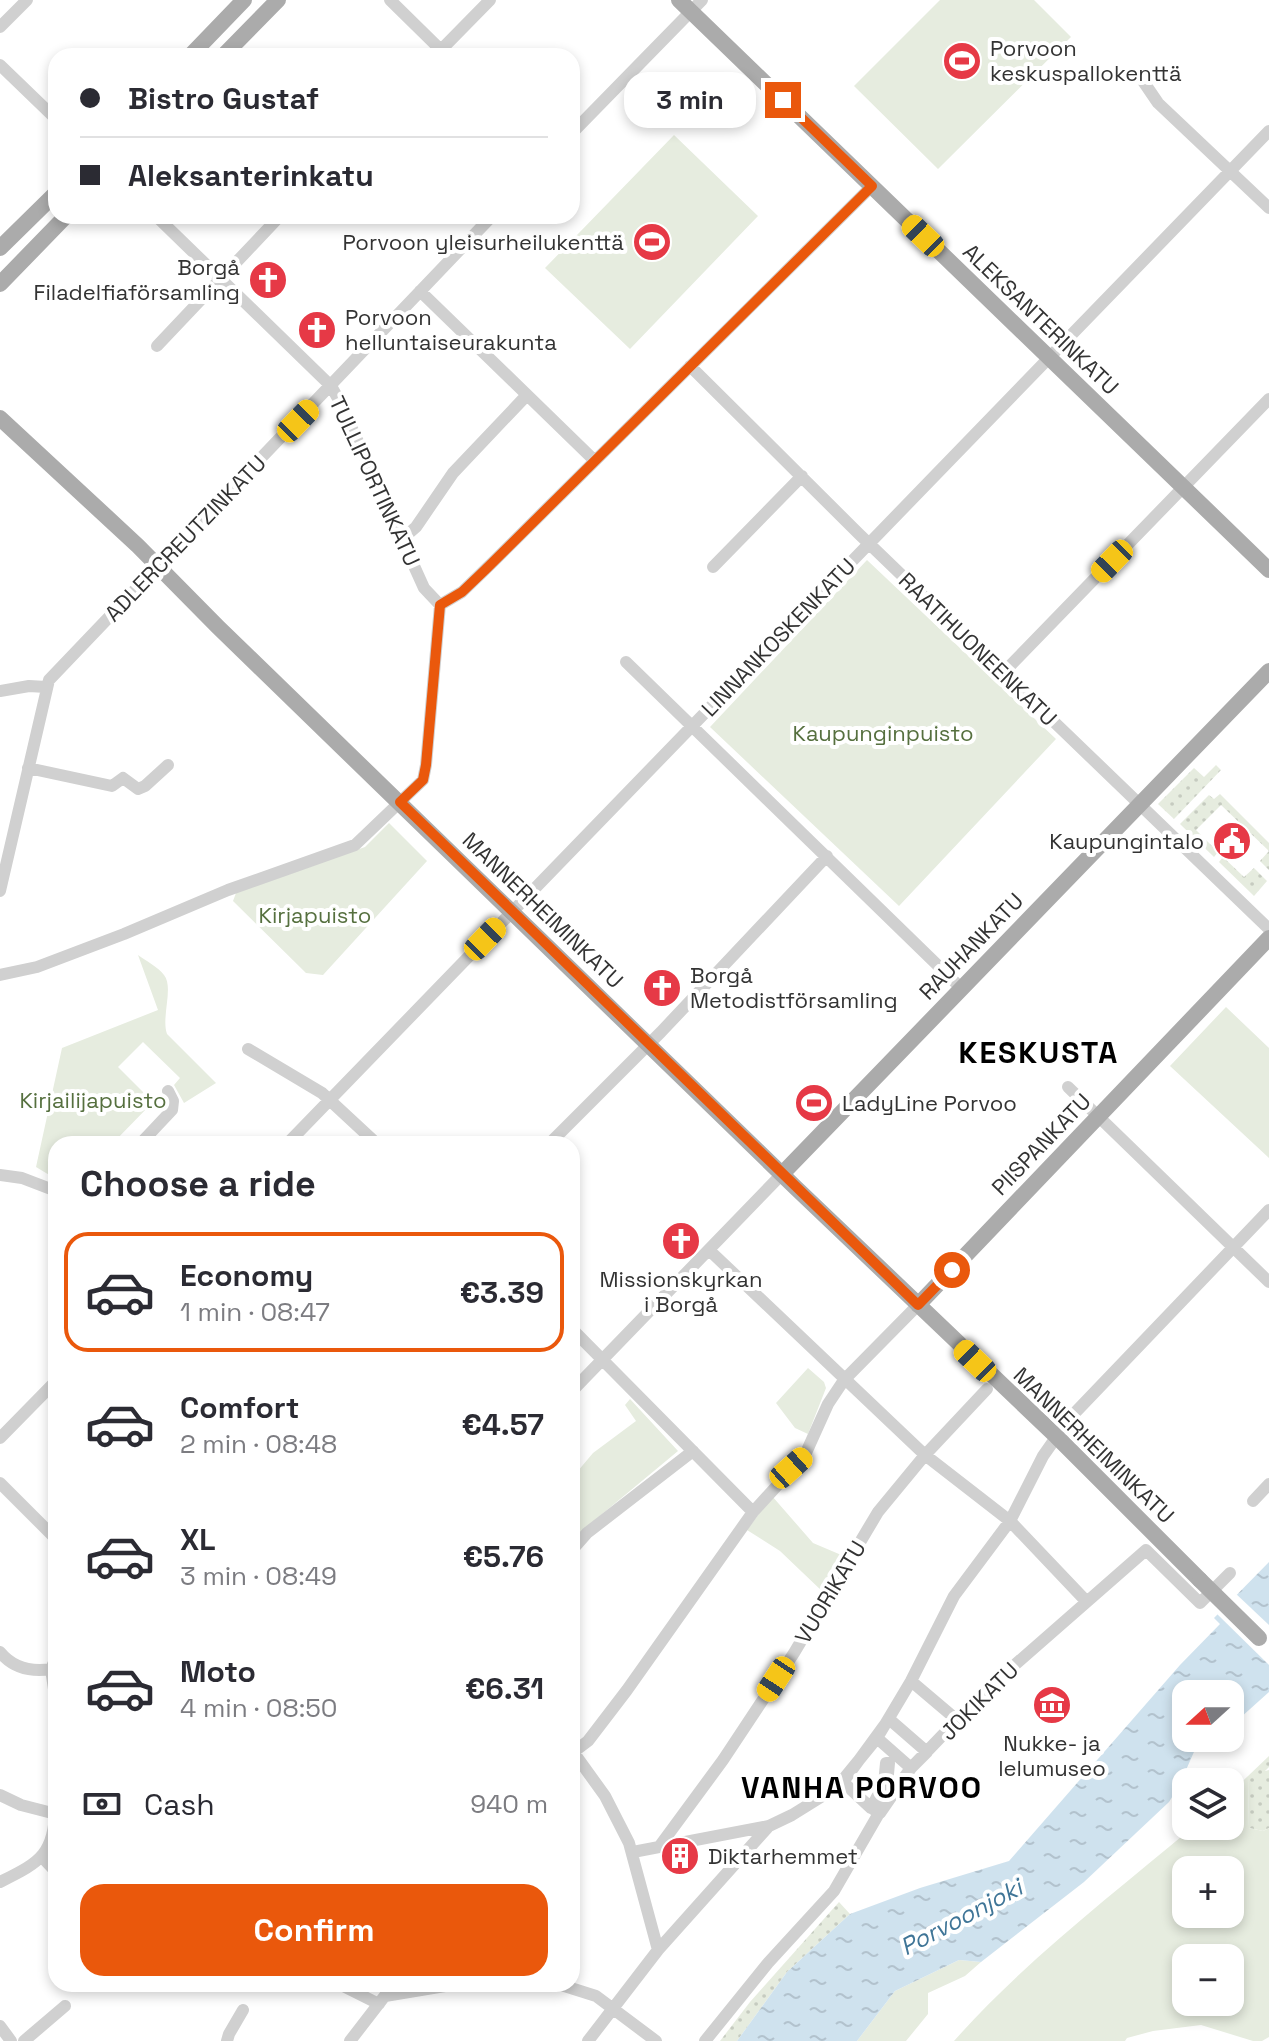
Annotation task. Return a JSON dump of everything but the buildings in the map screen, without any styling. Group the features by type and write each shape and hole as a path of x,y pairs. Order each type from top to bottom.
{"main road":[{"path":"198,48 244,0"},
{"path":"231,48 278,0"},
{"name":"ALEKSANTERINKATU","path":"691,4 872,186 1269,570"},
{"path":"0,248 48,201"},
{"path":"0,284 58,224"},
{"name":"MANNERHEIMINKATU","path":"0,418 157,565 782,1174 1056,1436 1264,1643"},
{"name":"RAUHANKATU","path":"782,1174 1269,671"},
{"name":"PIISPANKATU","path":"918,1305 1269,938"}],"street":[{"path":"0,27 27,0"},
{"path":"390,0 435,48"},
{"path":"446,48 490,0"},
{"path":"580,124 691,4"},
{"path":"0,65 48,111"},
{"path":"1143,81 1158,103 1269,208"},
{"name":"LINNANKOSKENKATU","path":"294,1136 1269,131"},
{"path":"0,975 37,967 228,890 355,845 423,780 440,605 462,592 872,186"},
{"name":"TULLIPORTINKATU","path":"164,224 331,386 424,588 440,605"},
{"path":"157,346 272,224"},
{"name":"ADLERCREUTZINKATU","path":"46,687 55,672 484,224"},
{"path":"420,291 595,461"},
{"name":"RAATIHUONEENKATU","path":"690,366 1269,929"},
{"path":"401,540 416,527 453,473 526,396"},
{"path":"1003,673 1269,399"},
{"path":"713,567 802,476"},
{"path":"626,662 961,988"},
{"path":"0,691 29,686 46,687 0,891"},
{"path":"28,768 112,786 123,778 138,789 168,765"},
{"path":"557,1136 827,856"},
{"path":"248,1049 329,1099 368,1136"},
{"path":"1068,1087 1269,1282"},
{"path":"148,1136 172,1110 173,1101 168,1091"},
{"name":"RAUHANKATU","path":"580,1383 782,1174"},
{"path":"0,1175 22,1178 48,1188"},
{"path":"633,1852 769,1826 843,1782 889,1719 954,1596 1010,1521 1056,1436 1269,1210"},
{"path":"709,1250 925,1455 1010,1521 1086,1601"},
{"name":"PIISPANKATU","path":"580,1747 627,1690 753,1512 805,1455 828,1404 844,1380 918,1305"},
{"path":"580,1337 753,1512"},
{"path":"0,1438 48,1389"},
{"name":"VUORIKATU","path":"659,1847 723,1760 794,1653 878,1512 925,1455 987,1389"},
{"path":"580,1541 693,1451"},
{"path":"0,1483 48,1531"},
{"path":"1253,1501 1269,1484"},
{"name":"JOKIKATU","path":"880,1813 911,1768 985,1691 1146,1550 1200,1603 1230,1573"},
{"path":"0,1652 9,1663 18,1667 41,1670 48,1667"},
{"path":"911,1681 957,1720"},
{"path":"889,1719 927,1752"},
{"path":"877,1738 911,1768"},
{"path":"580,1762 605,1796 633,1852 658,1950"},
{"path":"705,2041 768,1963 834,1891 880,1813 873,1809 887,1785 889,1763 886,1763 884,1784 871,1808 843,1782"},
{"path":"0,1795 21,1805 48,1812"},
{"path":"588,2041 658,1950 769,1826"},
{"path":"0,1882 42,1857 48,1847"},
{"path":"42,1857 48,1863"},
{"path":"580,1991 596,1996 615,2008 656,2041"},
{"path":"360,1992 382,2000 420,1992"},
{"path":"350,2041 388,1992"},
{"path":"24,2041 65,2006"},
{"path":"227,2041 243,2010"},
{"path":"0,2026 11,2041"}],"green space":[{"name":"Porvoon keskuspallokenttä","path":"940,0 1034,0 1071,37 938,169 854,86"},
{"name":"Porvoon yleisurheilukenttä","path":"674,135 758,216 630,349 545,268"},
{"name":"Kaupunginpuisto","path":"867,560 1056,739 899,906 710,727"},
{"path":"1216,765 1221,770 1174,819 1158,804 1194,768 1204,777"},
{"path":"1220,794 1269,843 1269,851 1221,805 1196,830 1218,852 1214,857 1180,824 1209,795 1214,799"},
{"name":"Kirjapuisto","path":"389,823 427,861 323,975 306,973 233,901 236,893 365,847"},
{"path":"1269,851 1269,870 1260,861"},
{"path":"1223,857 1244,877 1254,868 1267,881 1254,896 1219,862"},
{"name":"Kirjailijapuisto","path":"138,955 159,969 167,980 167,1034 216,1083 184,1103 174,1085 180,1078 143,1042 118,1067 153,1102 120,1136 48,1136 48,1174 36,1167 62,1048 158,1010"},
{"path":"1226,1007 1269,1048 1269,1158 1170,1066"},
{"path":"808,1368 824,1382 826,1388 808,1434 795,1428 776,1403"},
{"path":"630,1399 678,1451 580,1532 580,1468 593,1453 636,1421 625,1405"},
{"path":"772,1496 813,1543 846,1557 824,1593 780,1551 747,1530"},
{"path":"1269,1756 1269,1767 1265,1771 1269,1770 1269,1828 1263,1831 1249,1828 1248,1776"},
{"path":"1248,1776 1249,1828 1263,1831 1269,1828 1269,2037 1253,2041 1201,2025 1153,2031 1125,2041 954,2041 1010,1983 1177,1840 1244,1840 1244,1780"},
{"path":"839,1902 850,1914 787,1972 737,2041 720,2041 750,2002"},
{"path":"959,1960 981,1962 965,1976 928,1993 928,2014 906,2041 857,2041 895,1991"}],"water":[{"name":"Porvoonjoki","path":"1269,1562 1269,1692 1244,1714 1244,1680 1172,1680 1172,1752 1194,1752 1187,1768 1172,1768 1172,1797 1169,1802 1084,1882 981,1962 959,1960 895,1991 857,2041 737,2041 787,1972 850,1914 920,1888 1009,1861 1180,1665 1220,1624 1214,1618"}],"pier":[{"path":"1234,1592 1269,1625 1269,1665 1215,1612"}],"place":[{"name":"Porvoon keskuspallokenttä","path":"962,61"},
{"name":"Porvoon yleisurheilukenttä","path":"652,242"},
{"name":"Borgå Filadelfiaförsamling","path":"268,280"},
{"name":"Porvoon helluntaiseurakunta","path":"317,330"},
{"name":"Kaupungintalo","path":"1232,841"},
{"name":"Borgå Metodistförsamling","path":"662,988"},
{"name":"LadyLine Porvoo","path":"814,1103"},
{"name":"Missionskyrkan i Borgå","path":"681,1241"},
{"name":"Nukke- ja lelumuseo","path":"1052,1705"},
{"name":"Diktarhemmet","path":"680,1856"}],"district":[{"name":"KESKUSTA","path":"1039,1052"},
{"name":"VANHA PORVOO","path":"862,1787"}],"route":[{"path":"783,100 872,186 485,570 462,592 440,605 423,780 400,802 918,1305 952,1270"}]}
